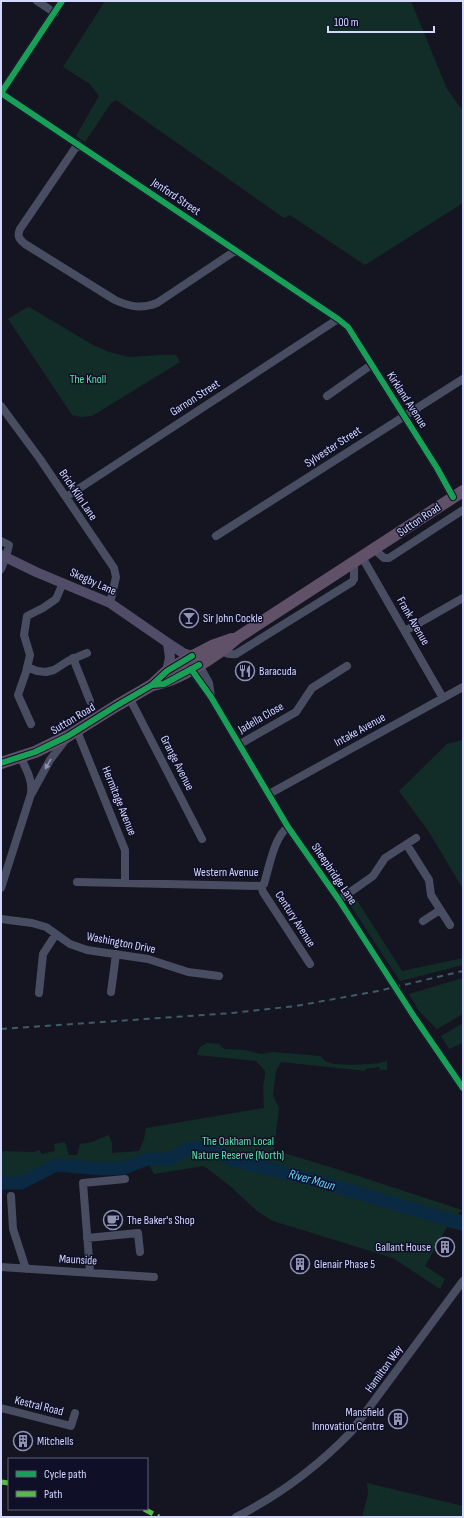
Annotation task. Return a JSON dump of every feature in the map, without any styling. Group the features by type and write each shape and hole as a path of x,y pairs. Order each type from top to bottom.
{"highway":[{"name":"Sutton Road","path":"1,763 49,746 73,734 152,686 167,671 220,648 237,638 458,494"},
{"name":"Sutton Road","path":"152,686 164,684 190,661"}],"main road":[{"name":"Skegby Lane","path":"4,556 110,603 190,661"},
{"path":"167,671 170,658 168,644"}],"street":[{"path":"37,1 55,13"},
{"path":"1,93 62,1"},
{"name":"Jenford Street","path":"1,93 338,319"},
{"path":"78,144 20,229 18,234 20,239 25,244 115,300 126,305 139,307 157,303 235,251"},
{"name":"Kirkland Avenue","path":"338,319 348,327 371,366 458,494"},
{"name":"Garnon Street","path":"66,497 338,319"},
{"path":"326,396 371,366"},
{"name":"Sylvester Street","path":"216,536 463,379"},
{"name":"Brick Kiln Lane","path":"1,406 66,497 116,572 110,603"},
{"name":"Sutton Road","path":"374,549 384,558 389,558 463,510"},
{"path":"1,541 9,545 4,556 1,569"},
{"name":"Sutton Road","path":"220,648 231,655 236,654 352,582 358,560"},
{"name":"Frank Avenue","path":"358,560 405,631 443,698"},
{"path":"31,724 18,695 30,654 24,635 27,616 56,599 63,583"},
{"path":"405,631 463,598"},
{"path":"27,667 37,671 46,672 54,670 61,664 87,653"},
{"path":"73,658 90,702"},
{"name":"Sheepbridge Lane","path":"190,661 209,683 211,697 288,827 339,900 415,1018 463,1088"},
{"name":"Jadella Close","path":"240,744 296,712 312,688 347,666"},
{"name":"Intake Avenue","path":"269,794 463,687"},
{"name":"Grange Avenue","path":"130,699 202,839"},
{"path":"31,794 50,760 73,734"},
{"name":"Hermitage Avenue","path":"73,734 126,850 125,883"},
{"path":"1,888 31,794 31,780 20,756"},
{"name":"Western Avenue","path":"77,882 261,886 264,884 278,839 282,832 288,827"},
{"path":"339,900 373,876 385,858 416,838"},
{"path":"406,844 429,880 430,895 450,925"},
{"name":"Century Avenue","path":"261,886 263,892 310,964"},
{"path":"423,921 440,910"},
{"name":"Washington Drive","path":"1,919 32,923 46,927 70,944 86,950 148,959 188,972 219,976"},
{"path":"40,993 43,954 56,934"},
{"path":"111,992 116,954"},
{"path":"90,1272 83,1183 125,1178"},
{"path":"11,1196 13,1228 26,1269"},
{"path":"87,1238 138,1233 140,1252"},
{"name":"Maunside","path":"1,1267 154,1277"},
{"name":"Hamilton Way","path":"236,1517 257,1507 311,1470 346,1437 378,1397 463,1281"},
{"name":"Kestral Road","path":"1,1408 71,1426 75,1413"}],"green space":[{"path":"105,1 411,1 447,89 463,111 463,203 365,265 290,215 284,218 116,100 111,103 85,142 76,136 99,96 90,84 63,67"},
{"name":"The Knoll","path":"29,307 93,345 109,352 129,357 176,355 180,362 92,416 81,417 72,415 8,319"},
{"path":"463,740 463,889 429,832 399,791 447,744"},
{"path":"355,897 402,971 463,958 463,965 400,981 347,900"},
{"path":"463,978 463,1014 437,1029 419,1011 409,994"},
{"path":"463,1023 463,1043 449,1049 441,1036"},
{"name":"The Oakham Local Nature Reserve (North)","path":"207,1043 219,1044 224,1049 245,1050 261,1054 273,1052 321,1056 325,1061 330,1063 346,1065 387,1061 387,1070 380,1070 379,1067 365,1069 366,1071 281,1062 276,1071 273,1095 279,1108 274,1150 462,1210 458,1214 463,1216 463,1231 447,1227 425,1266 445,1279 440,1289 393,1258 273,1221 257,1211 230,1186 204,1166 154,1174 149,1165 140,1167 136,1170 107,1173 53,1170 31,1182 29,1185 1,1190 1,1152 33,1152 39,1150 42,1154 55,1151 54,1144 65,1142 69,1155 77,1155 80,1144 92,1142 109,1135 112,1143 112,1153 139,1151 144,1139 146,1128 264,1108 263,1087 265,1071 256,1061 197,1055 200,1047"},
{"path":"367,1483 463,1506 463,1517 362,1517 368,1494"}],"waterway":[{"name":"River Maun","path":"1,1183 21,1183 56,1165 103,1169 124,1168 147,1159 170,1159 187,1149 195,1147 220,1153 232,1160 314,1180 463,1224"}],"railway":[{"path":"1,1029 232,1013 296,1006 378,991 463,971"}],"marked path":[{"path":"1,1482 8,1483"},
{"path":"146,1510 159,1517"}],"cycle path":[{"path":"62,1 1,93 348,327 437,468 453,497"},
{"path":"1,763 35,752 68,736 152,685 167,671 192,656"},
{"path":"152,685 164,684 199,665"},
{"path":"191,669 211,697 288,827 339,900 415,1018 463,1088"}],"place":[{"name":"Sir John Cockle","path":"189,618"},
{"name":"Baracuda","path":"245,671"},
{"name":"The Baker's Shop","path":"113,1220"},
{"name":"Gallant House","path":"445,1247"},
{"name":"Glenair Phase 5","path":"300,1264"},
{"name":"Mansfield Innovation Centre","path":"398,1419"},
{"name":"Mitchells","path":"23,1441"}]}
